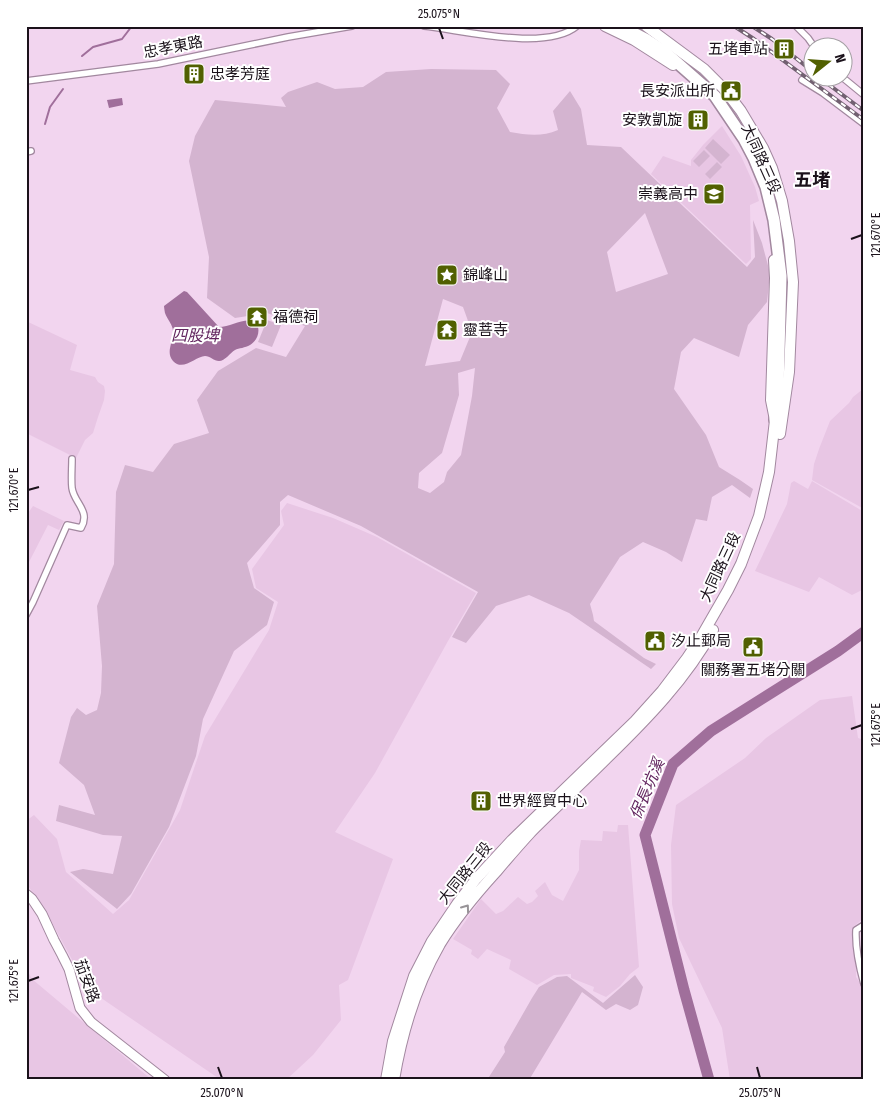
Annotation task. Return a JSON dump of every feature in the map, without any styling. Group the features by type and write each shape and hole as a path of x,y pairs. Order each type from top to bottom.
{"highway":[{"path":"620,26 664,51 708,89 758,152 776,203 782,230 785,262 784,404"},
{"path":"632,26 666,48 712,85 730,107 745,135 766,187 774,220 781,276 778,389 775,420"}],"main road":[{"name":"大同路三段","path":"386,1080 393,1041 414,976 432,941 476,879 512,840 635,721 662,691 701,638 741,564 758,516 769,472 775,420 771,400 775,278 772,234 764,198 740,142 712,100 670,62 634,40 605,26"},
{"name":"大同路三段","path":"394,1080 407,1020 423,977 441,943 478,891 530,833 640,726 692,664 734,594 747,566 765,517 776,470 789,372 792,282 789,241 782,201 772,168 763,148 741,111 725,90 704,69 646,26"}],"street":[{"name":"忠孝東路","path":"26,81 158,64 288,37 352,26"},
{"path":"424,26 506,38 533,39 558,36 577,26"},
{"path":"796,26 808,38"},
{"path":"852,85 864,95"},
{"path":"815,88 864,124"},
{"path":"26,615 34,602 67,525 81,528 84,523 85,514 72,489 72,459"},
{"name":"茄安路","path":"26,894 32,899 42,914 69,969 80,1008 91,1022 165,1080"},
{"path":"864,925 856,930 856,937 858,962 864,984"}],"shaded area":[{"path":"431,69 496,70 510,84 497,108 510,132 522,134 534,135 558,130 553,111 570,91 581,109 587,145 621,147 747,267 755,257 753,220 762,243 770,273 767,302 748,325 739,357 694,338 681,352 674,389 706,435 719,467 753,489 750,498 732,485 712,497 707,521 696,519 682,562 666,552 643,542 620,557 590,604 594,621 644,658 656,664 651,669 569,613 529,595 496,606 466,643 452,637 478,592 361,526 288,495 280,502 280,525 247,563 254,588 274,602 267,625 234,651 203,719 196,756 169,827 131,894 117,909 70,872 83,869 113,874 122,836 103,835 56,821 59,805 95,815 84,785 59,763 71,717 77,708 86,715 97,710 101,693 102,666 97,606 114,564 116,492 125,465 153,472 174,444 209,433 197,400 218,371 256,348 286,357 305,326 267,313 235,318 207,298 209,257 189,161 195,136 215,100 286,107 281,98 288,92 317,82 335,89 363,87 386,72","holes":["645,213 668,274 616,292 607,252","443,299 463,307 472,332 460,361 425,366","475,368 461,455 447,472 444,482 430,493 418,488 419,473 442,453 459,395 458,373"]},
{"name":"崇義高中","path":"722,126 741,156 759,201 750,205 751,259 746,264 651,174 663,156 691,166 691,160"},
{"path":"713,139 730,155 721,164 705,148"},
{"path":"704,150 710,156 699,167 693,161"},
{"path":"717,162 722,167 710,179 705,174"},
{"path":"267,320 281,325 272,347 258,342"},
{"path":"26,321 77,345 70,370 95,377 104,386 104,400 93,433 85,440 76,458 26,433"},
{"path":"863,389 864,509 812,480 814,464 830,421"},
{"path":"794,481 808,489 812,481 864,512 864,589 852,595 819,577 809,592 755,571 787,504 791,483"},
{"path":"287,503 333,518 377,537 476,593 375,773 335,832 393,859 348,980 339,985 341,1020 313,1055 286,1080 221,1080 88,989 45,910 26,883 26,821 34,815 57,839 66,872 113,914 129,900 180,810 205,736 269,630 278,602 256,588 252,569 284,525 281,511"},
{"path":"33,506 64,521 59,530 48,525 28,564 26,563 26,516"},
{"path":"852,696 858,738 864,740 864,918 853,927 853,939 856,977 864,989 864,1080 730,1080 722,1028 679,938 672,904 671,845 676,805 745,758 766,738 820,700"},
{"path":"618,825 628,825 639,967 606,997 593,991 594,987 571,978 571,974 554,975 537,985 509,969 511,960 487,949 478,959 471,954 472,950 453,939 481,899 496,914 503,911 518,897 527,904 532,902 538,896 535,891 545,882 552,895 563,901 579,870 581,840 602,841 603,831 617,832"},
{"path":"26,968 32,979 152,1080 26,1080"},
{"path":"635,975 643,987 638,1005 630,1010 616,1004 606,1010 582,992 529,1080 487,1080 505,1052 504,1047 539,987 557,977 567,976 603,1003"}],"water":[{"path":"122,98 123,105 109,108 107,100"},
{"name":"四股埤","path":"184,291 219,327 242,321 256,322 258,325 258,335 253,343 235,350 221,361 205,356 181,365 173,361 170,354 170,346 173,329 165,313 164,306"}],"waterway":[{"path":"82,56 93,47 122,39 132,26"},
{"path":"45,124 50,107 63,89"},
{"name":"保長坑溪","path":"709,1080 645,835 673,764 711,731 838,651 864,632"}],"railway":[{"path":"734,26 864,120"},
{"path":"752,26 802,63"},
{"path":"833,88 864,111"}],"place":[{"name":"五堵車站","path":"784,49"},
{"name":"忠孝芳庭","path":"194,74"},
{"name":"長安派出所","path":"731,91"},
{"name":"安敦凱旋","path":"698,120"},
{"name":"崇義高中","path":"714,194"},
{"name":"錦峰山","path":"447,275"},
{"name":"福德祠","path":"257,317"},
{"name":"靈菩寺","path":"447,330"},
{"name":"汐止郵局","path":"655,641"},
{"name":"關務署五堵分關","path":"753,647"},
{"name":"世界經貿中心","path":"481,801"}],"district":[{"name":"五堵","path":"812,180"}]}
